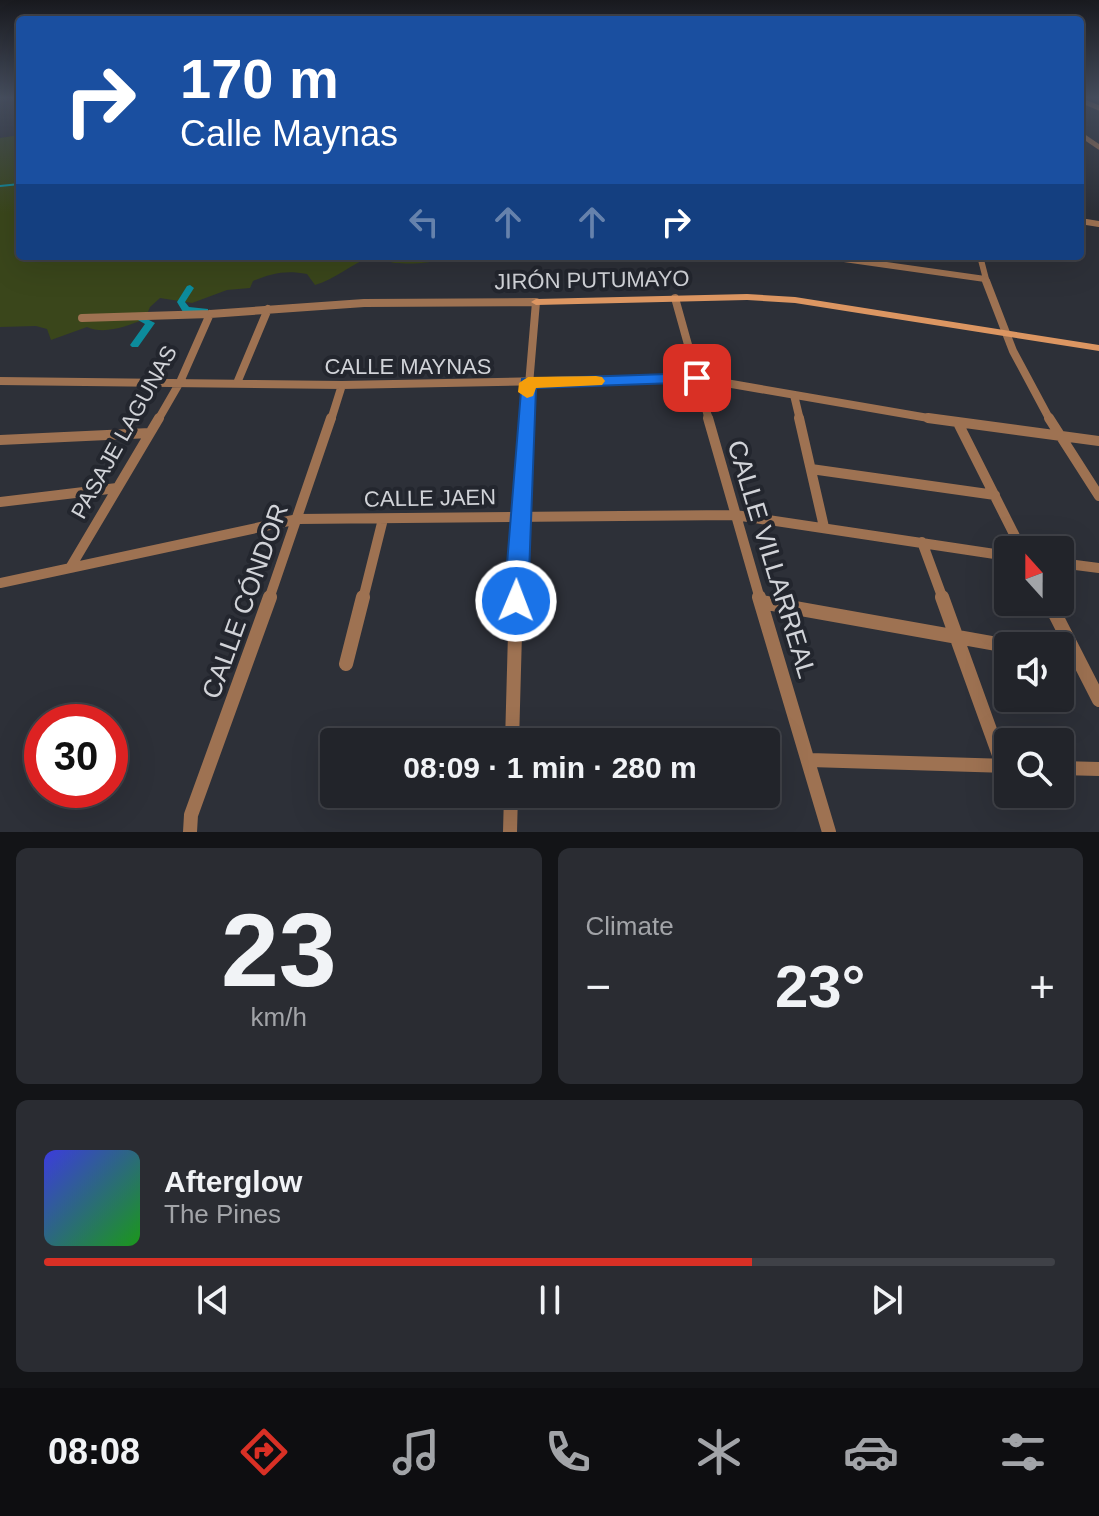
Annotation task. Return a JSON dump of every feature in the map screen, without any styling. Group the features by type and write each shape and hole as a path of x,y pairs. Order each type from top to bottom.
{"street":[{"path":"851,260 985,279"},
{"path":"980,260 1005,333 1057,434 1099,496"},
{"name":"JIRÓN PUTUMAYO","path":"82,318 210,314 364,303 675,298 795,300 1099,348"},
{"name":"CALLE VILLARREAL","path":"675,298 735,515 829,832"},
{"path":"512,728 518,517 536,302"},
{"path":"237,383 268,309"},
{"name":"PASAJE LAGUNAS","path":"70,568 180,382 210,314"},
{"name":"CALLE MAYNAS","path":"0,381 342,385 697,378 958,423 1099,441"},
{"name":"CALLE CÓNDOR","path":"190,832 191,815 298,519 342,385"},
{"path":"794,395 824,527"},
{"path":"958,423 1015,536"},
{"path":"0,440 150,433"},
{"path":"811,469 995,495"},
{"path":"0,502 117,488"},
{"name":"CALLE JAEN","path":"0,583 298,519 735,515 994,554"},
{"path":"346,664 383,519"},
{"path":"922,542 994,737"},
{"path":"1074,565 1099,568"},
{"path":"761,602 994,644"},
{"path":"1056,616 1099,700"},
{"path":"810,760 994,766"},
{"path":"1074,768 1099,769"},
{"path":"510,832 511,808"}],"green space":[{"path":"16,136 16,260 364,260 315,285 307,274 292,272 273,274 253,281 250,288 227,290 192,303 160,298 150,307 145,319 109,330 87,327 51,340 47,329 36,326 0,327 0,138"},
{"path":"386,260 437,260 407,263"}],"waterway":[{"path":"0,186 16,184"},
{"path":"190,288 181,302 186,310 205,311"},
{"path":"135,345 150,323 143,320"}],"slow traffic":[{"path":"527,392 528,383 596,381"}],"route":[{"path":"516,601 518,517 528,383 697,378"}]}
